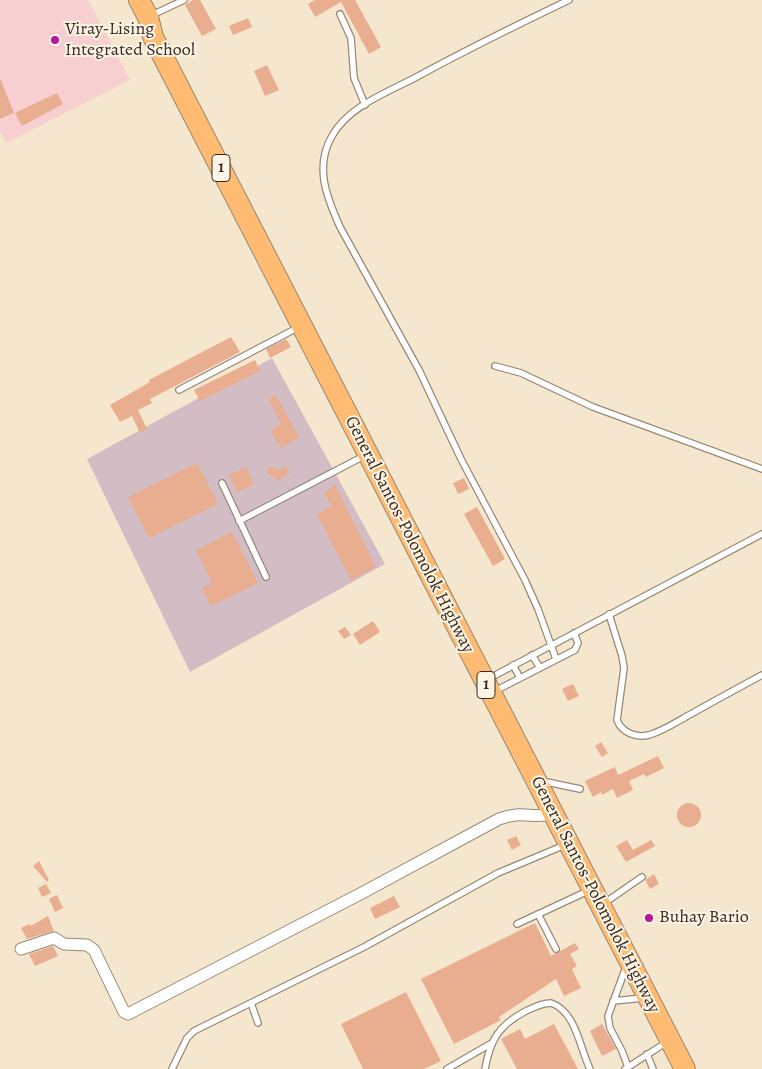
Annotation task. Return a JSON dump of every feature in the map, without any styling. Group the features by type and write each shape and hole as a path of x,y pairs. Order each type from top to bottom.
{"highway":[{"name":"1","path":"128,0 145,19"},
{"name":"General Santos-Polomolok Highway","path":"145,19 685,1069"}],"street":[{"path":"21,949 54,938 64,944 90,947 94,950 124,1012 128,1014 499,819 516,814 541,816 553,814"}],"lane":[{"path":"145,19 184,0"},
{"path":"556,659 538,609 525,580 460,459 419,370 340,227 330,204 323,176 323,164 331,137 338,127 365,104 568,0"},
{"path":"340,14 350,38 354,78 365,104"},
{"path":"179,390 302,326"},
{"path":"495,366 521,373 601,410 762,469"},
{"path":"240,521 368,454"},
{"path":"222,483 266,577"},
{"path":"487,687 514,665 762,534"},
{"path":"609,614 624,668 617,720 626,732 633,735 650,735 762,675"},
{"path":"487,687 520,678 577,648 578,643 574,633"},
{"path":"532,655 540,668"},
{"path":"514,665 520,678"},
{"path":"535,780 580,789"},
{"path":"172,1069 188,1038 194,1031 364,946 498,873 568,843"},
{"path":"517,924 538,914 596,897 642,877"},
{"path":"538,914 556,949"},
{"path":"629,960 608,1016 608,1022 626,1068 670,1040"},
{"path":"613,1001 648,998"},
{"path":"251,1003 258,1023"},
{"path":"485,1069 492,1043 501,1028 514,1017 538,1006 551,1003 561,1009 579,1036 590,1069"},
{"path":"447,1069 492,1043"},
{"path":"647,1054 653,1069"}],"shaded area":[{"name":"Viray-Lising Integrated School","path":"0,0 88,0 130,80 6,143 0,131"},
{"path":"272,358 385,564 190,672 87,459"}],"building":[{"path":"193,0 200,0 216,29 202,36 185,5"},
{"path":"315,0 355,0 381,47 369,54 341,2 315,17 308,4"},
{"path":"248,18 252,27 233,35 229,26"},
{"path":"267,65 279,90 265,96 254,71"},
{"path":"0,78 14,113 0,119"},
{"path":"57,93 63,104 22,126 15,113"},
{"path":"231,337 240,352 150,399 152,403 138,410 147,429 140,433 132,416 120,422 110,405 150,382 149,380"},
{"path":"286,339 291,347 270,358 266,349"},
{"path":"255,360 260,371 200,401 194,390"},
{"path":"276,395 299,438 277,450 282,442 278,444 270,430 281,424 269,399"},
{"path":"197,463 218,504 149,538 128,497"},
{"path":"269,466 278,470 285,466 290,473 277,481 266,472"},
{"path":"246,467 254,484 237,492 229,475"},
{"path":"464,478 469,489 458,494 453,483"},
{"path":"335,485 376,567 351,580 317,514 332,506 324,493"},
{"path":"477,507 505,559 493,566 464,514"},
{"path":"232,532 258,583 211,606 202,588 212,583 196,550"},
{"path":"373,621 380,632 360,645 353,634"},
{"path":"345,627 351,635 344,639 338,631"},
{"path":"573,684 579,696 568,701 562,689"},
{"path":"601,742 608,753 602,757 595,746"},
{"path":"658,756 664,768 646,777 644,774 629,781 633,790 617,798 613,789 602,795 601,792 593,797 585,781 615,767 618,775"},
{"path":"689,803 698,806 701,815 698,824 689,827 680,824 677,815 680,806"},
{"path":"516,836 521,845 512,850 507,840"},
{"path":"627,840 633,850 651,840 655,846 626,862 616,846"},
{"path":"39,861 49,880 47,882 33,866"},
{"path":"654,874 659,884 650,889 645,880"},
{"path":"46,884 51,893 42,897 38,888"},
{"path":"57,895 63,908 55,912 49,899"},
{"path":"394,896 400,907 375,919 370,908"},
{"path":"48,916 54,931 27,939 21,928 30,924 31,926"},
{"path":"535,923 551,956 575,943 579,949 570,954 577,966 572,969 581,988 564,996 556,979 499,1017 501,1020 454,1044 421,979"},
{"path":"53,946 58,956 35,966 29,954"},
{"path":"406,992 441,1061 424,1069 363,1069 341,1024"},
{"path":"554,1024 578,1069 517,1069 501,1039 520,1029 525,1039"},
{"path":"602,1024 616,1049 602,1056 590,1031"}],"place":[{"name":"Viray-Lising Integrated School","path":"55,40"},
{"name":"Buhay Bario","path":"649,918"}]}
